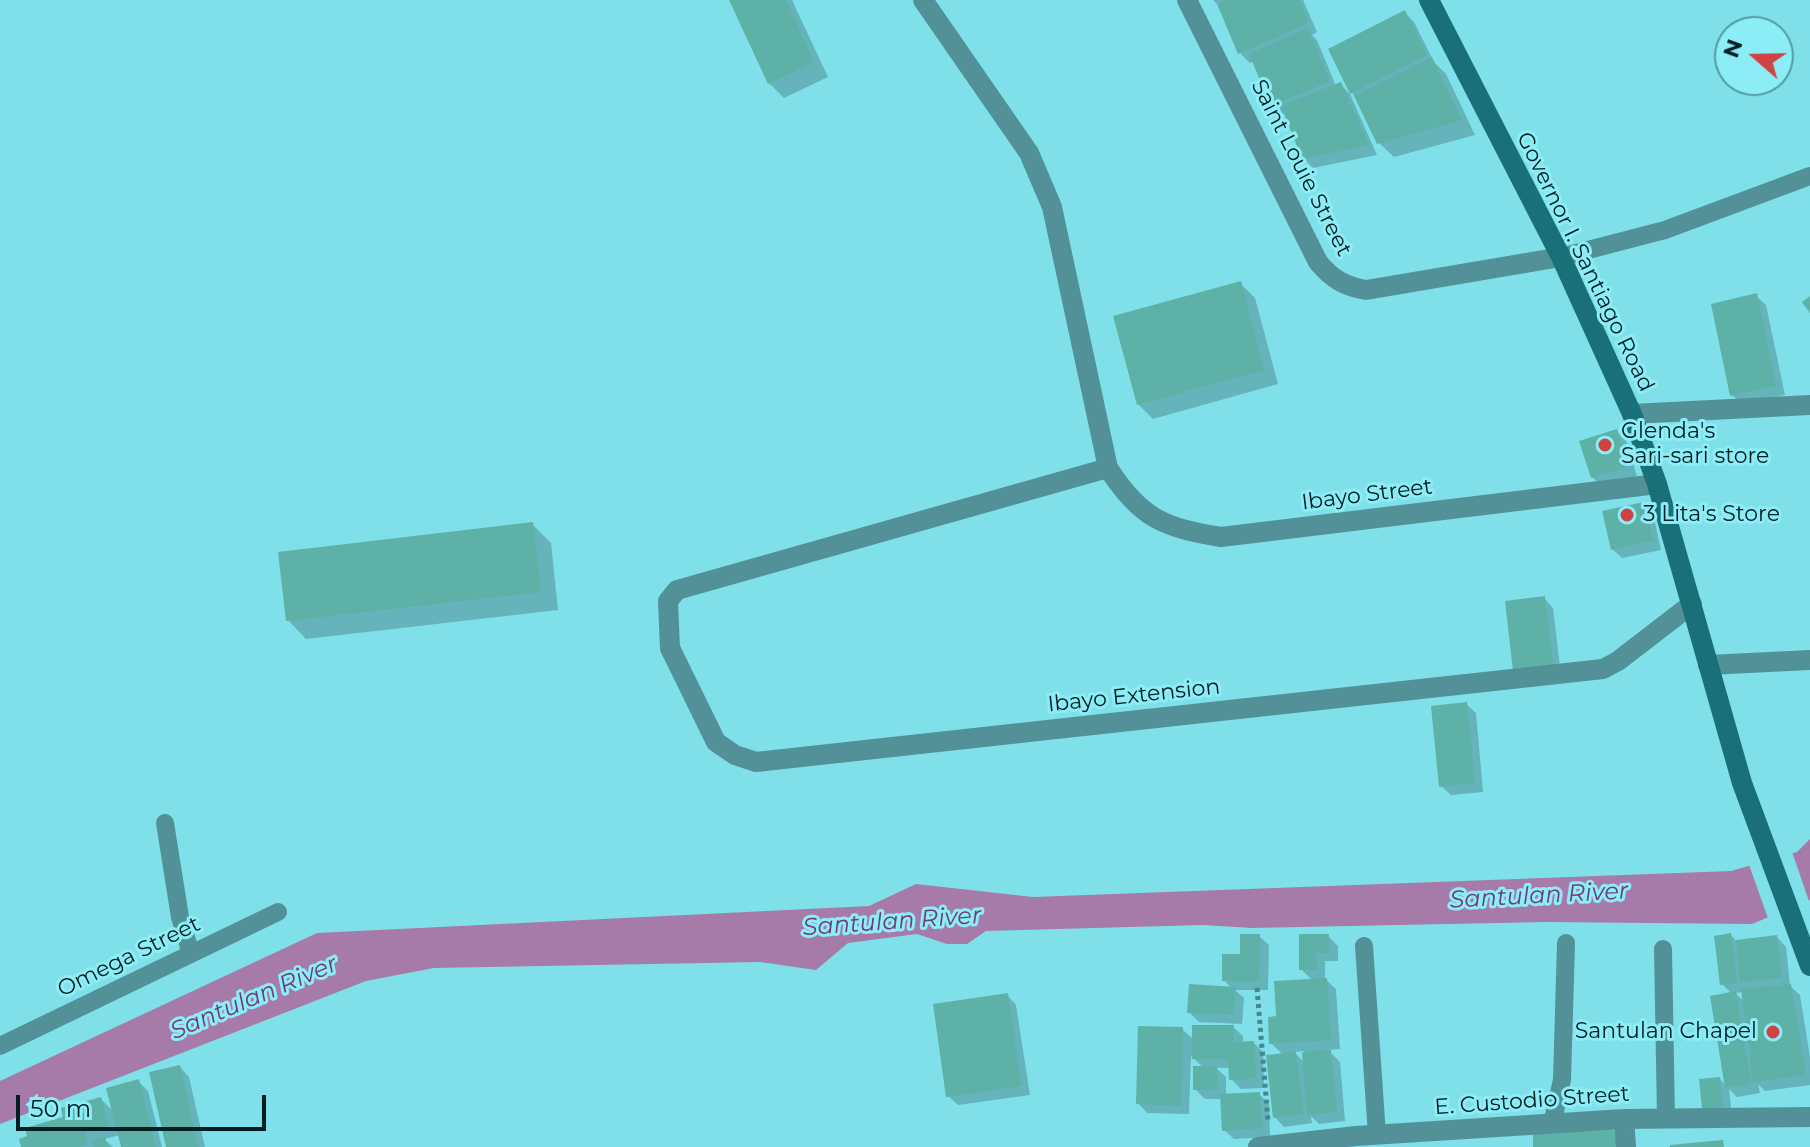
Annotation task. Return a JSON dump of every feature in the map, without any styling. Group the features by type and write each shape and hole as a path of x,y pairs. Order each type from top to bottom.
{"main road":[{"name":"Governor I. Santiago Road","path":"1429,0 1561,257 1632,414 1657,484 1742,783 1810,966"}],"street":[{"name":"Ibayo Street","path":"923,0 1029,153 1052,207 1108,468 1123,492 1147,515 1185,531 1221,537 1657,484"},
{"name":"Saint Louie Street","path":"1187,0 1318,262 1328,275 1340,283 1366,290 1561,257"},
{"path":"1632,414 1810,405"},
{"name":"Ibayo Extension","path":"1108,468 677,590 668,601 670,648 716,742 735,755 756,762 1603,669 1692,604"},
{"path":"1708,665 1810,660"},
{"name":"E. Custodio Street","path":"1264,1146 1624,1119 1810,1117"},
{"path":"1624,1119 1626,1147"}],"lane":[{"path":"1561,257 1665,230 1810,176"},
{"path":"165,823 180,917 191,954"},
{"name":"Omega Street","path":"0,1046 278,912"},
{"path":"1552,1124 1562,1080 1566,943"},
{"path":"1363,1139 1364,946"},
{"path":"1663,949 1666,1118"}],"path":[{"path":"1257,988 1264,1146"}],"water":[{"name":"Santulan River","path":"1810,839 1810,900 1752,924 1546,922 1252,928 1203,925 986,931 967,944 947,944 917,934 848,943 816,970 760,962 434,968 366,981 0,1124 0,1081 317,933 869,906 916,884 1033,897 1731,871 1797,852"}],"pier":[{"path":"1791,849 1810,904 1769,921 1748,862"}],"building":[{"path":"729,0 786,0 814,62 768,84"},
{"path":"1225,0 1299,0 1309,23 1238,54 1217,4"},
{"path":"1405,10 1427,55 1350,94 1328,49"},
{"path":"1308,28 1330,81 1271,106 1249,54"},
{"path":"1432,57 1462,120 1377,144 1354,96"},
{"path":"1341,82 1369,145 1302,159 1281,106"},
{"path":"1241,281 1264,370 1137,405 1113,316"},
{"path":"1757,293 1776,386 1730,396 1711,304"},
{"path":"1810,296 1810,313 1802,302"},
{"path":"1617,429 1628,467 1591,478 1579,441"},
{"path":"1644,502 1653,541 1611,550 1602,511"},
{"path":"533,522 541,592 286,621 278,552"},
{"path":"1545,596 1553,666 1513,671 1505,601"},
{"path":"1467,702 1475,783 1439,787 1431,706"},
{"path":"1731,933 1737,983 1720,985 1714,936"},
{"path":"1240,934 1260,934 1259,981 1222,981 1222,954 1240,954"},
{"path":"1299,934 1329,934 1329,953 1316,953 1317,970 1299,970"},
{"path":"1777,935 1782,978 1740,982 1736,940"},
{"path":"1327,978 1331,1040 1269,1044 1268,1017 1276,1016 1274,981"},
{"path":"1189,984 1235,987 1234,1015 1187,1013"},
{"name":"Santulan Chapel","path":"1791,984 1806,1075 1753,1082 1741,989"},
{"path":"1736,991 1751,1084 1725,1088 1710,996"},
{"path":"1008,993 1021,1086 946,1097 933,1004"},
{"path":"1192,1025 1234,1025 1234,1042 1254,1041 1256,1079 1229,1080 1228,1059 1192,1059"},
{"path":"1138,1026 1183,1027 1181,1106 1136,1104"},
{"path":"1331,1050 1337,1112 1307,1115 1302,1052"},
{"path":"1296,1052 1304,1114 1273,1118 1266,1055"},
{"path":"180,1065 198,1147 166,1147 149,1072"},
{"path":"1193,1066 1217,1066 1217,1090 1193,1090"},
{"path":"1720,1077 1723,1107 1702,1109 1699,1079"},
{"path":"139,1079 156,1147 121,1147 106,1088"},
{"path":"1260,1092 1262,1128 1222,1131 1220,1094"},
{"path":"101,1097 109,1126 85,1132 88,1144 78,1147 21,1147 19,1139 27,1136 25,1128 63,1117 61,1108"},
{"path":"1619,1130 1619,1147 1533,1147 1533,1131"},
{"path":"105,1137 107,1147 94,1147 92,1140"},
{"path":"1723,1140 1724,1147 1670,1147 1670,1145"}],"place":[{"name":"Glenda's Sari-sari store","path":"1605,445"},
{"name":"3 Lita's Store","path":"1627,515"},
{"name":"Santulan Chapel","path":"1773,1032"}]}
